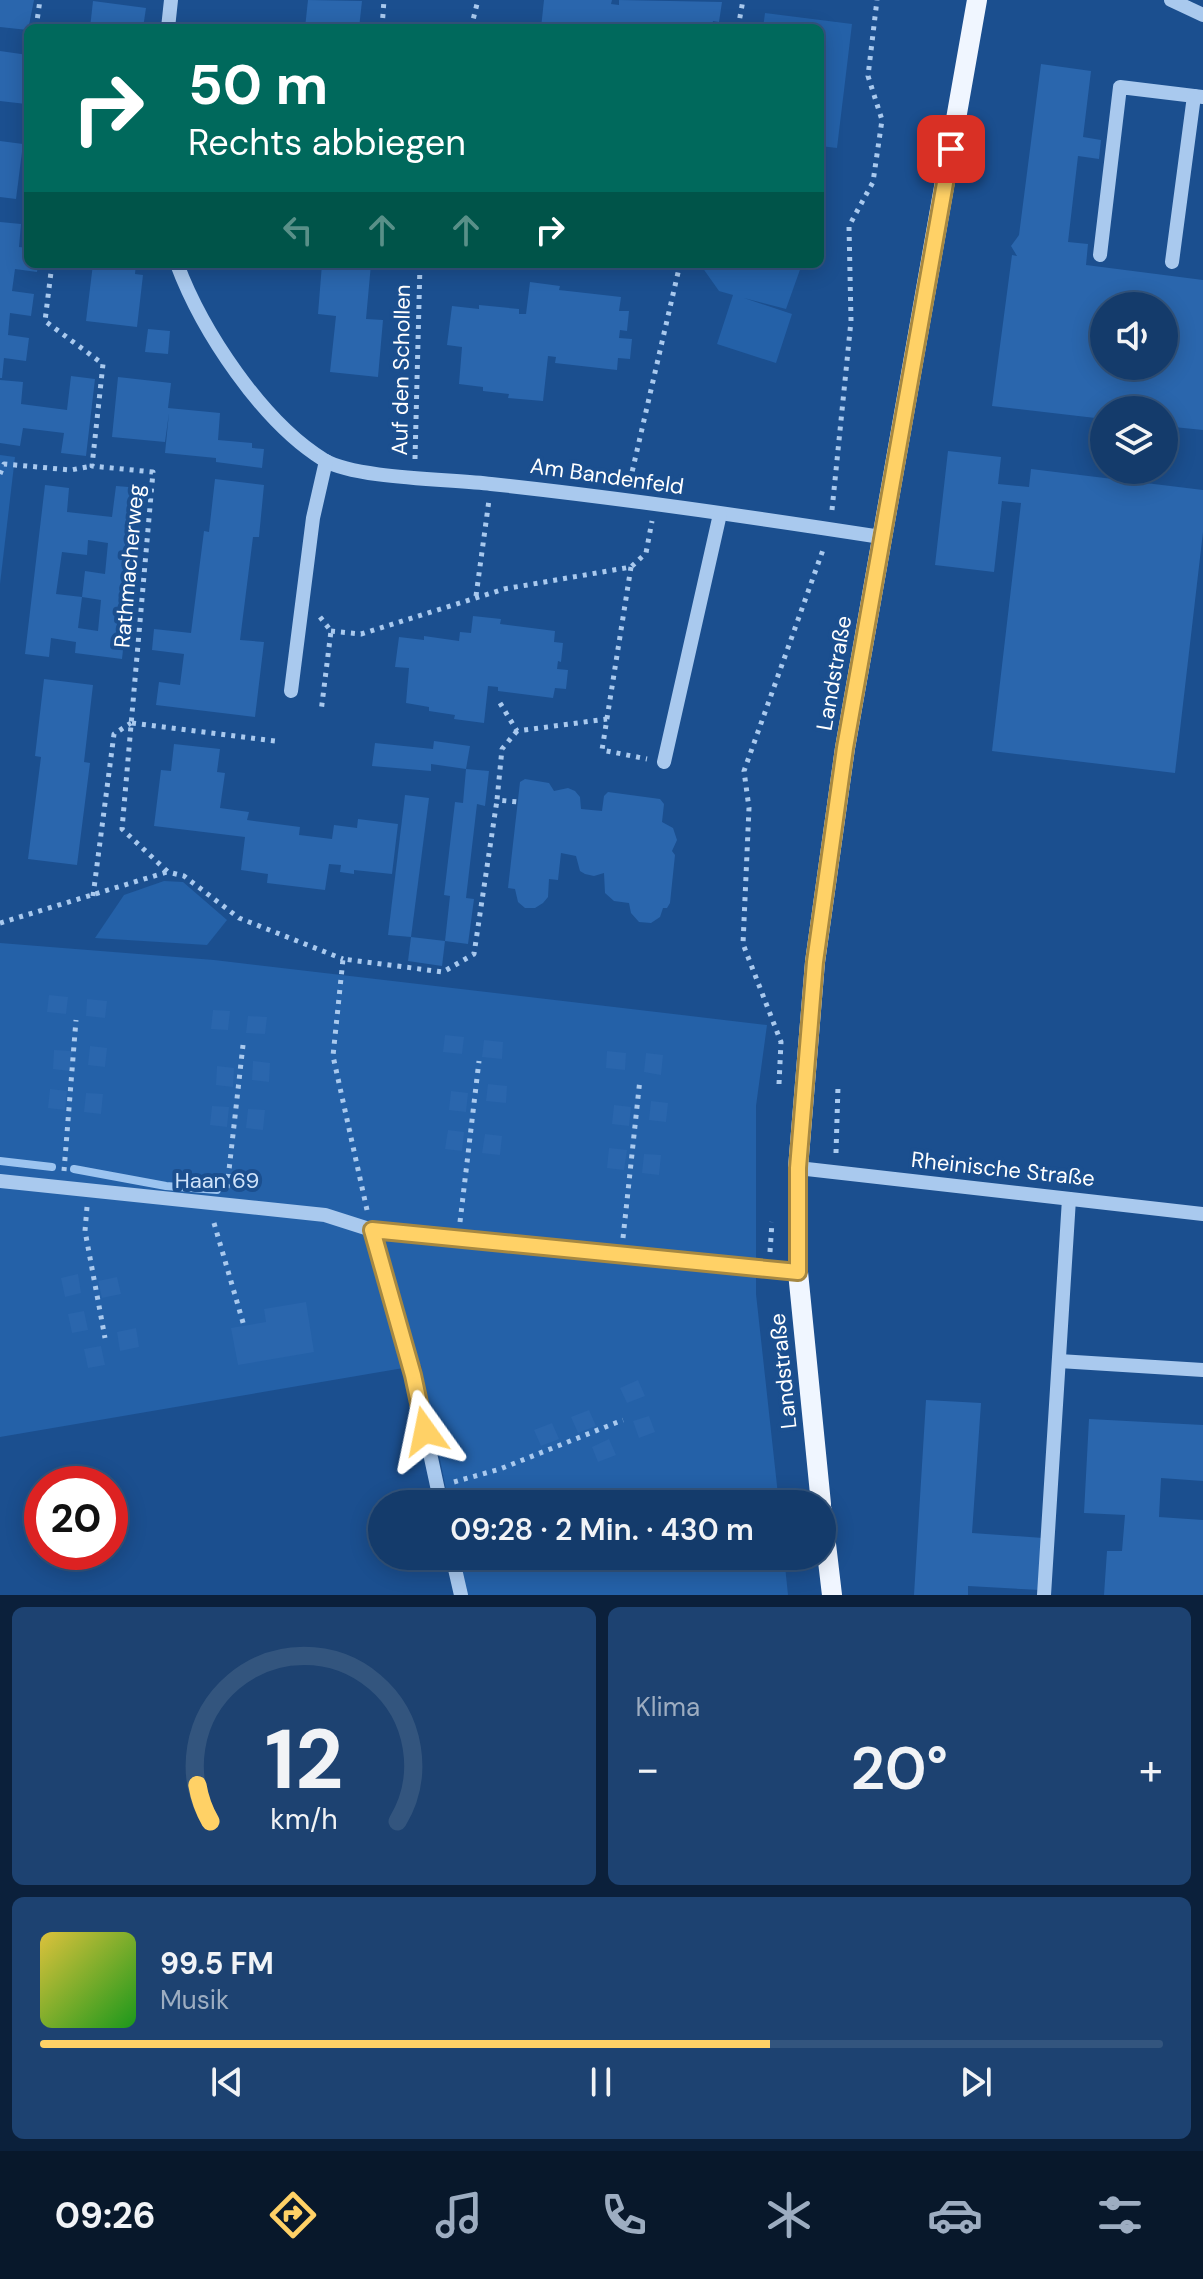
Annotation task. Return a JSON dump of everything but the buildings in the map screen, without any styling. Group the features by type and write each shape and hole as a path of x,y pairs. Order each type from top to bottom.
{"main road":[{"name":"Landstraße","path":"820,1490 798,1272 798,1168 815,962 845,748 977,0"},
{"name":"Landstraße","path":"829,1570 832,1595"}],"street":[{"path":"162,0 171,0 168,24"},
{"path":"1171,0 1203,15"},
{"path":"1100,255 1120,87 1198,96 1172,262"},
{"name":"Am Bandenfeld","path":"179,268 190,298 226,356 260,401 295,437 326,461 365,472 626,500 881,537"},
{"path":"291,691 313,518 326,461"},
{"path":"664,762 720,514"},
{"name":"Rheinische Straße","path":"798,1168 1203,1214"},
{"path":"0,1181 325,1215 372,1230 798,1272"},
{"path":"1044,1595 1069,1199"},
{"path":"372,1230 413,1375 439,1490"},
{"path":"1059,1361 1203,1370"},
{"path":"455,1570 461,1595"}],"path":[{"path":"37,24 40,0"},
{"path":"382,24 384,0"},
{"path":"472,24 478,0"},
{"path":"739,24 743,0"},
{"path":"779,1087 781,1042 743,944 749,808 744,771 830,529 851,321 849,226 873,182 882,120 868,76 877,0"},
{"path":"0,474 4,464 71,470 92,466 103,364 45,321 52,268"},
{"name":"Auf den Schollen","path":"415,476 420,268"},
{"path":"626,500 679,268"},
{"name":"Rathmacherweg","path":"92,466 153,472 132,723 114,734 93,896"},
{"path":"476,596 491,484"},
{"path":"303,597 331,631 361,634 504,589 631,567 646,553 655,505"},
{"path":"631,567 602,750 664,762"},
{"path":"321,712 331,631"},
{"path":"500,703 517,731"},
{"path":"275,741 132,723 122,829 168,872 184,876 239,918 343,959 443,972 474,954 502,749 517,731 607,719"},
{"path":"497,800 518,802"},
{"path":"0,923 168,872"},
{"path":"343,959 333,1056 372,1230"},
{"path":"62,1188 76,1020"},
{"path":"226,1205 243,1045"},
{"path":"458,1239 479,1061"},
{"path":"622,1254 640,1079"},
{"path":"835,1172 838,1086"},
{"path":"88,1190 85,1231 105,1338"},
{"path":"208,1203 244,1326"},
{"path":"770,1269 773,1208"},
{"path":"438,1487 500,1469 623,1420"}],"green space":[{"path":"765,13 852,24 837,148 824,146 824,24 764,24"},
{"path":"703,268 801,268 786,309 744,298 792,314 776,363 717,344 733,295 719,291"},
{"path":"0,455 15,457 0,584"},
{"path":"164,881 183,882 227,920 207,945 95,938 124,895"},
{"name":"Haan 69","path":"0,943 214,960 767,1025 756,1106 756,1294 777,1490 446,1490 421,1365 0,1437"},
{"path":"462,1570 785,1570 788,1595 467,1595"}],"waterway":[{"path":"0,1161 52,1167"},
{"path":"74,1169 166,1186 217,1190"}],"route":[{"path":"425,1431 413,1375 372,1230 798,1272 798,1168 815,962 845,748 951,149"}]}
